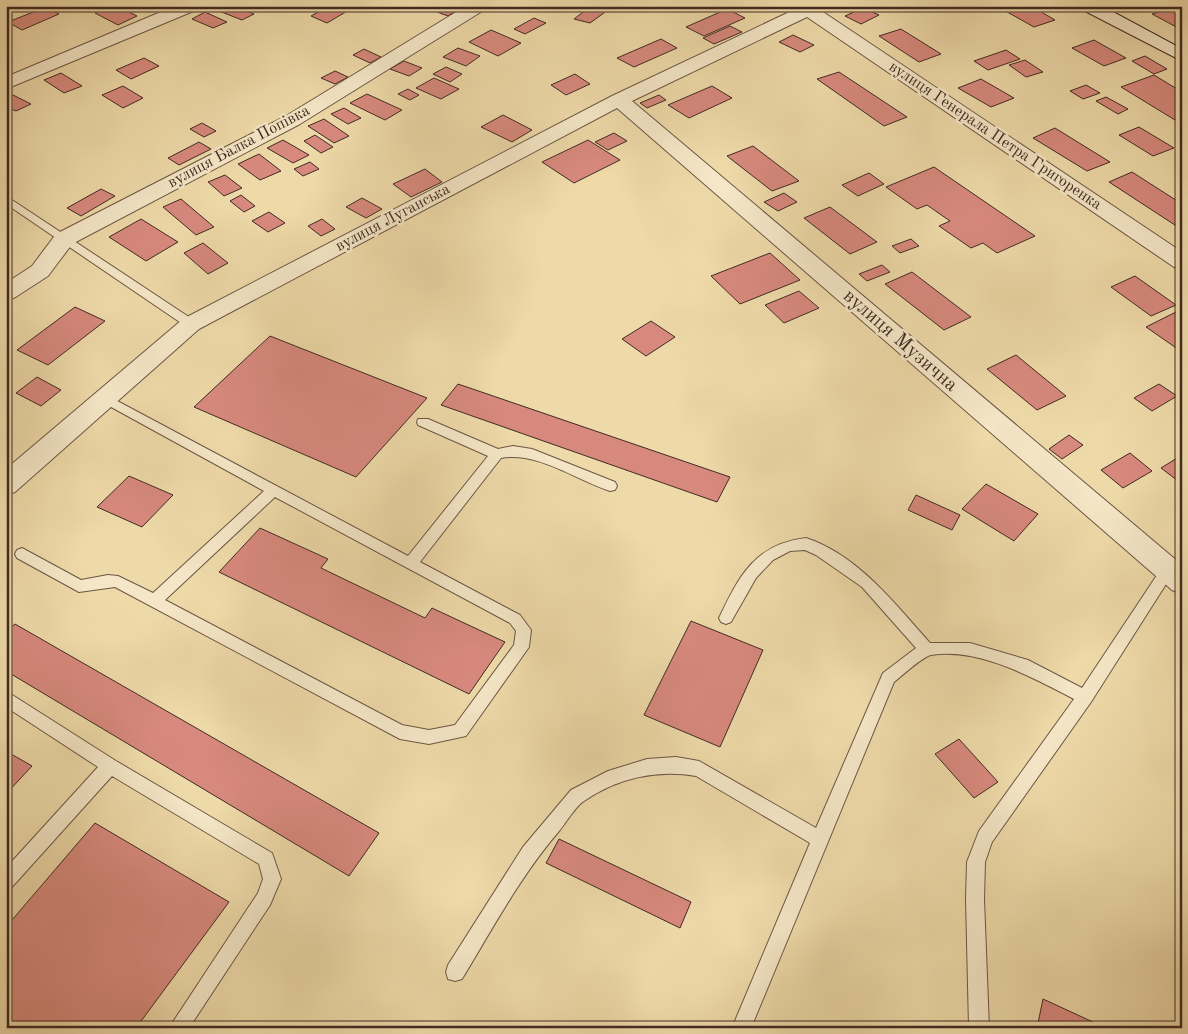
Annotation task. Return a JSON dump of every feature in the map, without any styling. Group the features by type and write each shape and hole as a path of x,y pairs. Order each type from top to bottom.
{"street":[{"path":"6,84 190,6"},
{"name":"вулиця Балка Попівка","path":"6,293 40,271 64,239 293,120 478,6"},
{"path":"1089,6 1182,56"},
{"name":"вулиця Луганська","path":"6,485 191,324 619,100 812,8"},
{"name":"вулиця Генерала Петра Григоренка","path":"812,8 1182,262"},
{"name":"вулиця Музична","path":"619,100 1177,571"}],"lane":[{"path":"6,199 191,324"},
{"path":"22,554 85,588 113,580 400,732 429,737 460,731 521,647 524,630 515,619 106,399"},
{"path":"423,422 498,454 513,451 532,454 610,486"},
{"path":"410,564 498,454"},
{"path":"154,601 274,490"},
{"path":"726,618 751,574 768,556 788,546 806,544 821,551 867,583 926,650"},
{"path":"980,1028 975,898 976,862 985,837 1177,571"},
{"path":"740,1028 888,678 926,650 970,649 1023,665 1085,697"},
{"path":"6,698 110,766 266,860 272,879 264,899 178,1028"},
{"path":"6,881 110,766"},
{"path":"455,972 528,853 577,796 608,779 648,767 676,766 699,769 820,840"}],"building":[{"path":"110,6 117,6 137,16 118,25 95,13"},
{"path":"228,6 235,6 254,14 242,20 219,11"},
{"path":"329,6 338,6 349,10 327,23 311,16"},
{"path":"446,6 464,6 448,16 437,12"},
{"path":"591,6 608,10 590,23 574,19"},
{"path":"1005,6 1031,6 1055,20 1034,27 1000,8"},
{"path":"46,7 59,14 22,30 8,22"},
{"path":"863,8 879,15 861,24 845,16"},
{"path":"727,9 745,18 704,36 686,27"},
{"path":"1170,9 1182,15 1182,30 1152,14"},
{"path":"205,12 227,22 213,28 192,19"},
{"path":"534,18 546,23 525,34 514,29"},
{"path":"730,26 742,32 714,44 703,38"},
{"path":"901,29 941,54 919,62 879,36"},
{"path":"491,30 521,43 498,56 469,42"},
{"path":"793,35 814,45 800,52 779,42"},
{"path":"661,39 677,48 634,67 617,58"},
{"path":"1094,40 1126,58 1104,66 1072,48"},
{"path":"458,48 480,56 466,66 443,57"},
{"path":"364,49 381,57 370,63 353,55"},
{"path":"1006,50 1020,59 988,70 974,61"},
{"path":"1145,56 1167,69 1154,74 1132,61"},
{"path":"144,58 159,66 131,79 116,70"},
{"path":"1025,60 1043,72 1026,77 1009,65"},
{"path":"404,61 422,68 409,76 390,69"},
{"path":"446,67 462,74 450,82 433,74"},
{"path":"335,71 348,77 335,84 321,78"},
{"path":"839,72 907,117 884,126 817,79"},
{"path":"61,73 82,86 64,93 44,80"},
{"path":"575,74 590,84 566,95 551,85"},
{"path":"1154,75 1182,92 1182,117 1175,120 1121,87"},
{"path":"434,78 459,89 441,99 416,88"},
{"path":"981,79 1014,98 991,107 958,88"},
{"path":"1086,85 1100,93 1083,99 1070,91"},
{"path":"123,86 143,98 123,108 102,95"},
{"path":"712,86 732,98 689,118 668,105"},
{"path":"408,89 419,95 410,100 398,94"},
{"path":"11,94 31,104 16,111 6,107 6,96"},
{"path":"367,94 402,110 385,120 350,103"},
{"path":"659,95 666,100 647,108 640,103"},
{"path":"1106,97 1128,109 1118,114 1096,101"},
{"path":"344,108 361,118 348,124 331,114"},
{"path":"503,115 532,130 512,142 481,127"},
{"path":"324,119 349,136 334,143 308,126"},
{"path":"202,123 216,131 204,137 190,129"},
{"path":"1139,127 1174,148 1153,156 1119,135"},
{"path":"1055,128 1110,162 1087,171 1033,138"},
{"path":"614,133 627,141 608,150 595,142"},
{"path":"315,135 333,147 321,153 304,141"},
{"path":"283,140 309,155 293,163 267,148"},
{"path":"588,140 620,160 574,183 542,162"},
{"path":"199,142 211,149 179,165 168,158"},
{"path":"753,146 799,181 772,191 727,156"},
{"path":"259,154 281,171 260,180 238,164"},
{"path":"310,162 319,169 303,176 294,169"},
{"path":"934,167 1035,236 997,253 983,243 971,248 939,226 950,221 927,205 917,209 886,187"},
{"path":"425,169 442,182 411,197 393,184"},
{"path":"1132,172 1182,204 1182,225 1178,227 1109,182"},
{"path":"869,173 884,184 858,196 842,185"},
{"path":"225,175 242,188 224,196 208,182"},
{"path":"101,189 115,196 81,216 67,208"},
{"path":"784,193 797,202 778,211 764,202"},
{"path":"241,195 255,206 244,212 230,201"},
{"path":"362,198 382,209 366,218 346,207"},
{"path":"181,199 214,227 196,235 163,207"},
{"path":"830,207 877,242 850,254 804,218"},
{"path":"269,212 285,223 268,232 252,221"},
{"path":"141,219 178,242 146,261 109,237"},
{"path":"322,219 335,229 321,236 308,226"},
{"path":"911,239 919,246 900,253 892,246"},
{"path":"203,243 228,263 208,274 184,253"},
{"path":"770,253 800,280 740,304 711,276"},
{"path":"882,265 890,272 867,281 859,274"},
{"path":"912,272 971,317 944,330 885,284"},
{"path":"1135,276 1176,305 1151,316 1111,287"},
{"path":"799,291 819,308 784,323 765,305"},
{"path":"75,307 105,321 48,365 17,350"},
{"path":"1182,309 1182,352 1146,327"},
{"path":"651,321 675,337 646,356 622,339"},
{"path":"270,336 427,398 356,477 194,407"},
{"path":"1016,355 1066,396 1037,410 987,369"},
{"path":"37,377 61,390 41,406 16,393"},
{"path":"458,384 730,477 717,502 441,405"},
{"path":"1159,384 1177,396 1152,411 1134,398"},
{"path":"1069,435 1083,445 1062,459 1049,449"},
{"path":"1130,453 1152,471 1123,488 1101,470"},
{"path":"1182,455 1182,484 1161,468"},
{"path":"129,476 173,495 142,527 97,507"},
{"path":"986,484 1038,514 1014,541 962,509"},
{"path":"916,495 960,515 952,530 908,510"},
{"path":"260,528 328,559 321,568 425,618 432,608 505,642 469,694 219,572"},
{"path":"691,621 763,650 720,747 644,715"},
{"path":"15,624 379,833 349,876 6,671 6,632"},
{"path":"959,739 998,782 974,798 935,754"},
{"path":"6,751 32,766 6,794"},
{"path":"95,823 229,902 136,1028 6,1028 6,927"},
{"path":"559,839 691,902 680,928 546,863"},
{"path":"1043,999 1106,1028 1037,1028"}]}
